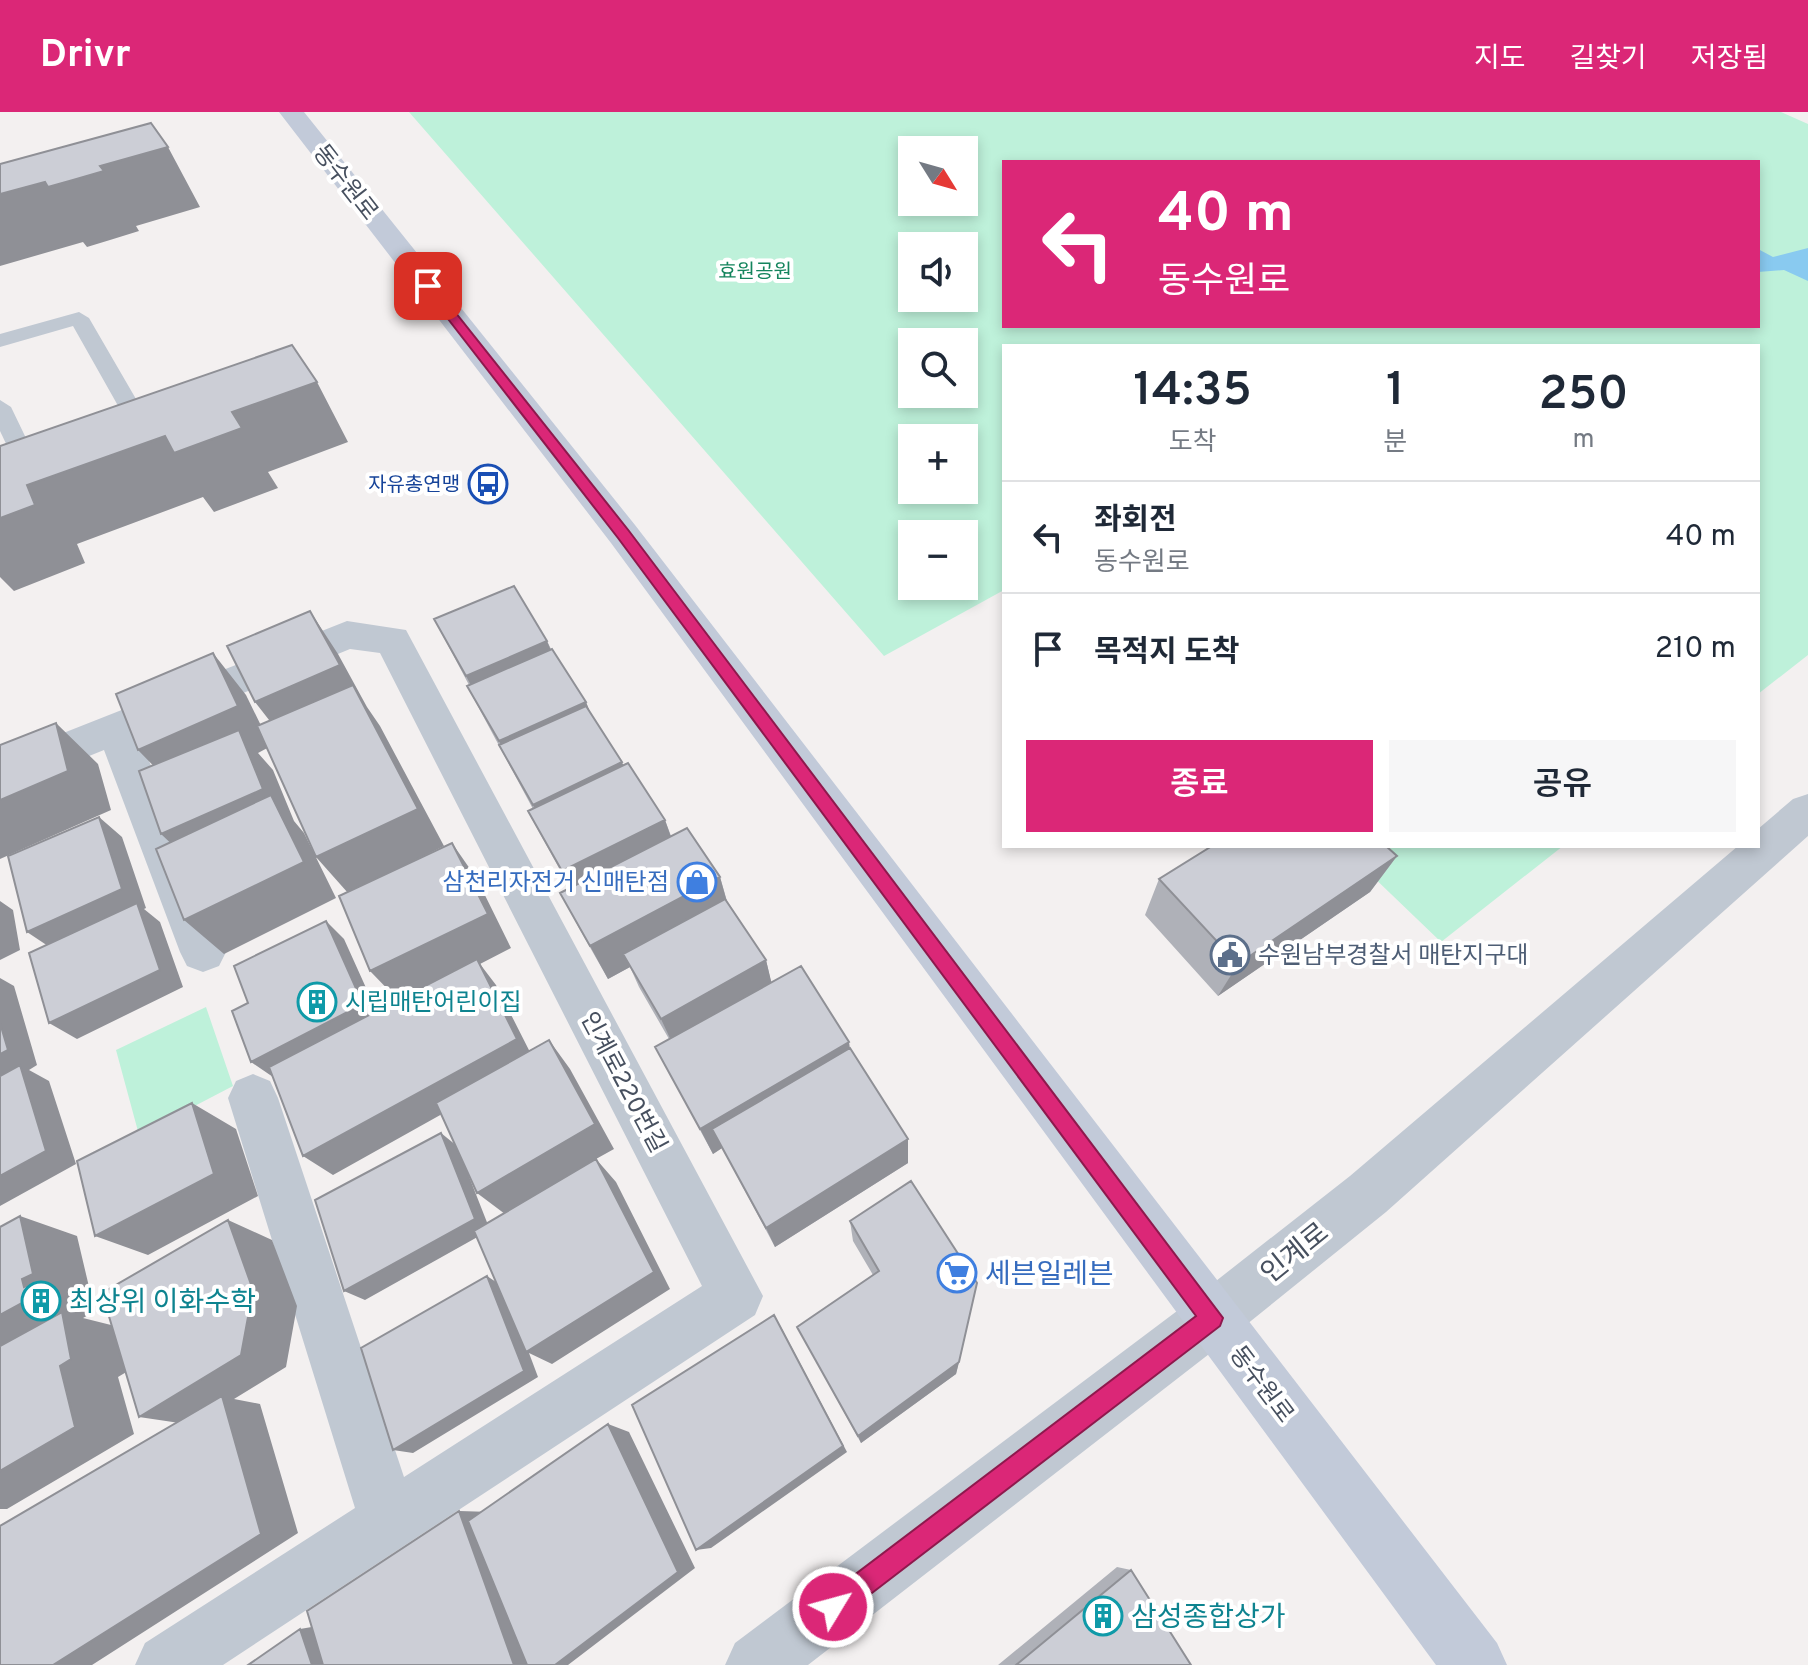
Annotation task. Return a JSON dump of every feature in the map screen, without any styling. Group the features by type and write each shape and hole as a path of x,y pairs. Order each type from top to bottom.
{"main road":[{"name":"동수원로","path":"291,112 623,534 1475,1665"}],"street":[{"name":"인계로220번길","path":"0,775 347,635 393,640 736,1296 167,1665"},
{"path":"116,728 203,952"},
{"name":"인계로","path":"757,1665 1212,1318 1368,1194 1808,811"},
{"path":"253,1098 388,1520"}],"lane":[{"path":"0,341 79,318 143,430 114,440"},
{"path":"0,407 30,471 58,460"}],"green space":[{"name":"효원공원","path":"409,112 1781,112 1808,124 1808,655 1760,692 1760,344 1002,344 1002,591 884,656"},
{"path":"1343,848 1560,848 1441,942"},
{"path":"206,1007 233,1086 139,1135 116,1050"}],"water":[{"path":"1808,248 1808,281 1784,270 1760,272 1760,250 1773,257"}],"building":[{"path":"151,123 168,147 100,166 104,171 48,187 45,182 0,194 0,164"},
{"path":"292,345 317,382 232,412 242,428 174,453 165,436 27,485 35,505 0,518 0,446"},
{"path":"514,586 547,641 466,676 434,619"},
{"path":"310,611 340,665 255,702 227,646"},
{"path":"552,649 586,702 499,741 467,686"},
{"path":"213,653 238,706 138,750 116,694"},
{"path":"353,685 418,809 316,857 257,726"},
{"path":"586,706 622,762 533,805 499,745"},
{"path":"56,723 68,771 0,800 0,745"},
{"path":"239,730 263,789 161,834 139,771"},
{"path":"628,763 665,820 562,871 528,811"},
{"path":"271,795 304,862 184,920 156,849"},
{"path":"99,817 122,889 27,932 8,856"},
{"path":"687,828 720,877 590,946 560,893"},
{"path":"452,843 488,914 370,971 339,896"},
{"name":"수원남부경찰서 매탄지구대","path":"1209,848 1388,848 1397,856 1238,964 1159,879"},
{"path":"725,899 766,960 661,1019 623,954"},
{"path":"137,903 160,970 49,1023 29,953"},
{"name":"시립매탄어린이집","path":"326,921 363,1004 251,1062 232,1011 248,1003 234,966"},
{"path":"477,959 517,1039 303,1156 269,1067"},
{"path":"801,966 849,1042 700,1129 655,1047"},
{"path":"0,1023 8,1050 0,1054"},
{"path":"549,1040 595,1124 477,1193 436,1103"},
{"path":"850,1048 908,1139 766,1228 712,1129"},
{"path":"20,1065 46,1151 0,1176 0,1076"},
{"path":"192,1103 214,1174 95,1236 77,1161"},
{"path":"441,1133 475,1219 344,1291 315,1200"},
{"path":"596,1159 654,1272 526,1352 474,1231"},
{"path":"911,1181 977,1283 959,1362 858,1436 797,1327 879,1271 850,1221"},
{"path":"20,1216 33,1274 22,1279 24,1287 32,1283 35,1296 0,1315 0,1227"},
{"path":"228,1220 253,1290 241,1355 139,1417 102,1293"},
{"path":"487,1276 524,1371 393,1450 361,1348"},
{"path":"62,1312 71,1359 60,1366 75,1427 0,1471 0,1346"},
{"path":"774,1315 843,1446 696,1550 632,1405"},
{"path":"222,1396 261,1534 53,1665 0,1665 0,1526"},
{"path":"608,1424 678,1572 555,1665 527,1665 468,1521"},
{"path":"459,1511 514,1665 323,1665 307,1611"},
{"name":"삼성종합상가","path":"1131,1570 1191,1665 1016,1665"},
{"path":"300,1629 312,1665 248,1665"}],"place":[{"name":"자유총연맹","path":"488,484"},
{"name":"삼천리자전거 신매탄점","path":"697,882"},
{"name":"수원남부경찰서 매탄지구대","path":"1230,955"},
{"name":"시립매탄어린이집","path":"317,1002"},
{"name":"세븐일레븐","path":"957,1273"},
{"name":"최상위 이화수학","path":"41,1301"},
{"name":"삼성종합상가","path":"1103,1616"}],"route":[{"path":"428,286 623,534 1212,1318 833,1607"}]}
